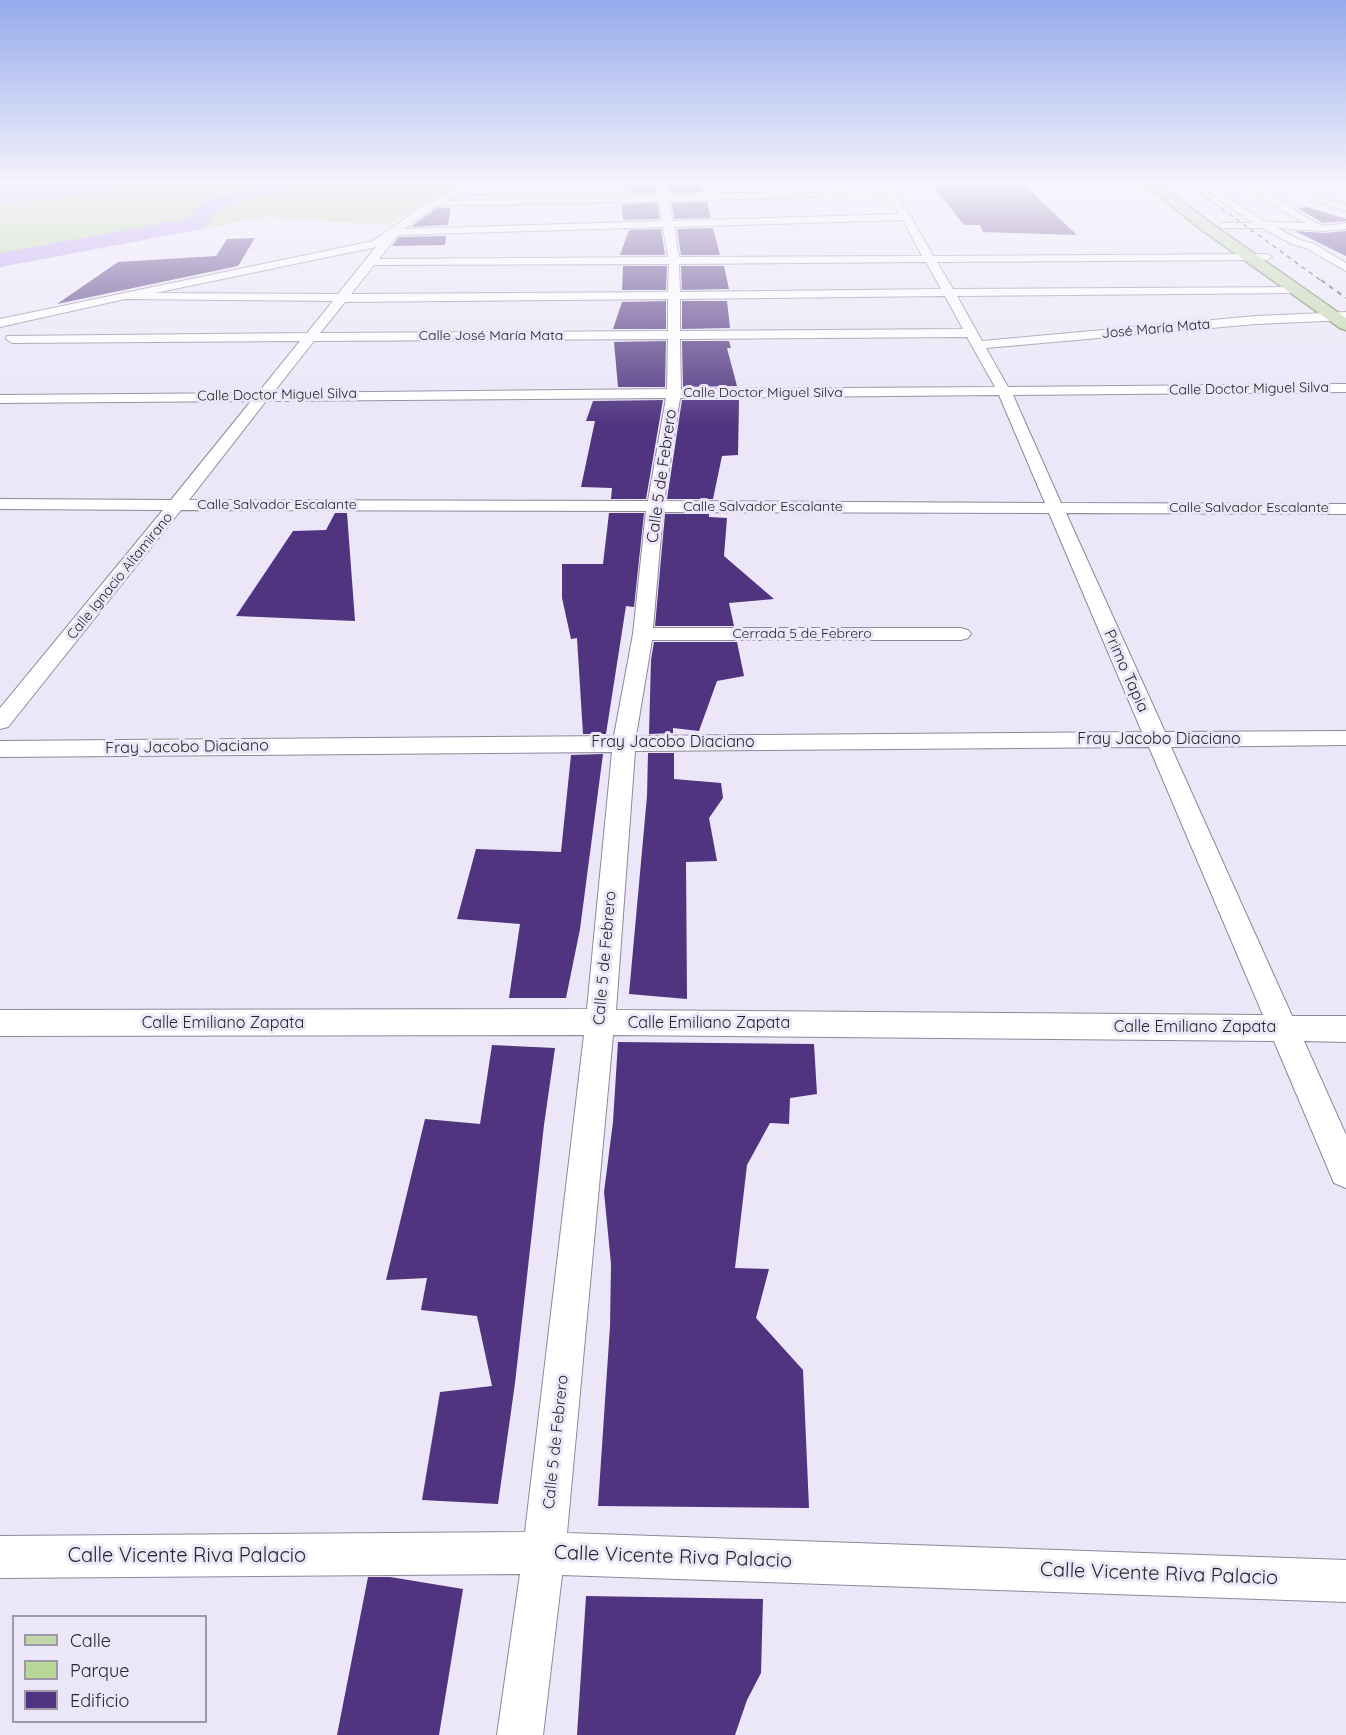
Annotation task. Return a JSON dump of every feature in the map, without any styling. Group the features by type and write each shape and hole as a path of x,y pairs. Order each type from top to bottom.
{"main road":[{"path":"1258,263 1343,318"},
{"path":"1274,263 1343,318"}],"street":[{"path":"0,323 293,263"},
{"name":"Calle Ignacio Altamirano","path":"0,722 370,263"},
{"name":"Calle 5 de Febrero","path":"520,1735 544,1553 600,1022 624,743 643,634 655,507 674,393 674,263"},
{"name":"Primo Tapia","path":"931,263 1004,392 1346,1172"},
{"path":"126,296 342,298 1297,290"},
{"path":"0,314 43,314"},
{"path":"0,348 43,314"},
{"name":"José María Mata","path":"973,339 1256,320 1343,318"},
{"name":"Calle José María Mata","path":"12,339 674,335 973,339"},
{"name":"Calle Doctor Miguel Silva","path":"0,399 262,395 1346,388"},
{"name":"Calle Salvador Escalante","path":"0,504 1346,509"},
{"name":"Cerrada 5 de Febrero","path":"643,634 961,634"},
{"name":"Fray Jacobo Diaciano","path":"0,749 1346,738"},
{"name":"Calle Emiliano Zapata","path":"0,1023 600,1022 1346,1029"},
{"name":"Calle Vicente Riva Palacio","path":"0,1557 544,1553 1346,1581"}],"green space":[{"path":"0,263 21,263 0,267"}],"building":[{"path":"117,263 240,263 238,266 57,304"},
{"path":"623,266 667,266 666,290 622,290"},
{"path":"681,266 724,266 729,289 682,290"},
{"path":"666,301 666,329 613,329 622,302"},
{"path":"682,301 727,301 730,328 682,329"},
{"path":"666,341 665,387 618,387 614,342"},
{"path":"682,341 729,341 731,348 727,348 737,386 683,387"},
{"path":"663,400 646,499 611,499 612,488 581,487 595,421 586,421 593,401"},
{"path":"682,400 739,400 738,455 722,456 713,499 667,499"},
{"path":"335,513 347,513 355,621 236,616 293,531 326,530"},
{"path":"609,513 644,513 634,607 626,606 606,734 583,734 577,638 571,639 562,598 562,564 603,564"},
{"path":"665,514 709,514 709,517 727,518 724,556 774,599 729,603 734,626 655,626"},
{"path":"654,642 737,642 744,676 717,681 699,731 673,728 673,733 649,734 651,660"},
{"path":"648,753 674,753 674,779 721,783 723,798 709,818 717,861 686,862 687,999 629,994 647,796"},
{"path":"603,754 580,929 566,998 509,998 520,924 457,919 476,849 561,852 571,755"},
{"path":"618,1042 814,1044 817,1094 790,1098 789,1124 770,1123 747,1165 735,1268 769,1269 756,1318 803,1370 809,1508 598,1506 610,1326 611,1264 604,1192 613,1122"},
{"path":"492,1045 555,1048 515,1383 498,1504 422,1500 440,1392 492,1386 477,1316 421,1310 427,1278 386,1280 425,1119 480,1124"},
{"path":"368,1577 390,1577 463,1589 439,1735 337,1735"},
{"path":"586,1596 763,1599 761,1673 747,1700 735,1735 577,1735"}],"railway":[{"path":"1297,263 1323,282"},
{"path":"1321,280 1346,298"}]}
